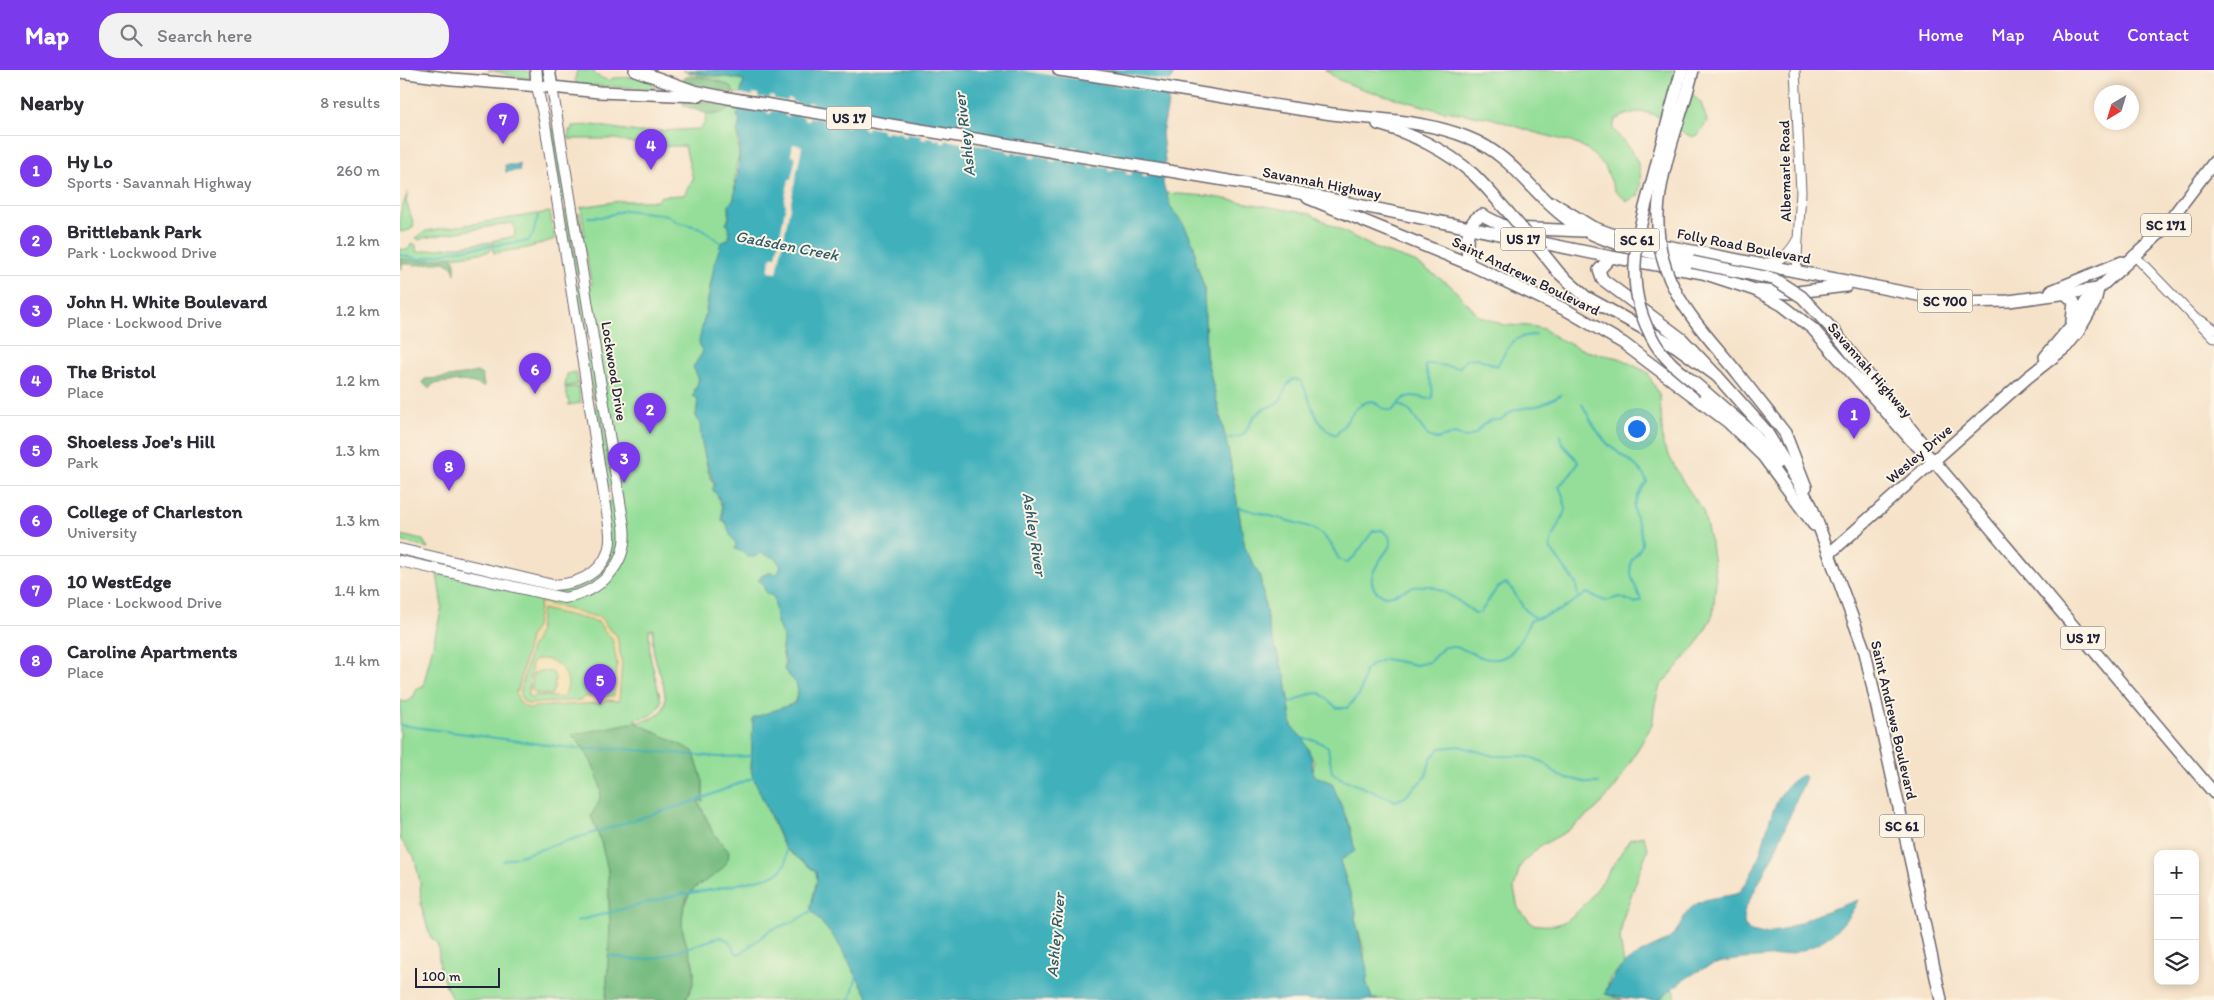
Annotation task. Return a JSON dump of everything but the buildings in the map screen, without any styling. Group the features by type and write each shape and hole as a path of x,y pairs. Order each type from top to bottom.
{"main road":[{"name":"Lockwood Drive","path":"400,549 554,585 568,585 594,572 604,559 610,542 536,70"},
{"name":"Lockwood Drive","path":"400,561 564,598 582,594 603,582 616,565 624,544 625,532 619,493 548,70"},
{"name":"Savannah Highway","path":"635,70 694,91 728,98 1290,191 1611,257 1703,273 1755,290 1782,305 1813,329 1831,347 1912,441 1934,461"},
{"name":"Savannah Highway","path":"1059,70 1331,114 1432,126 1471,138 1500,154 1544,198 1573,223 1593,233 1617,242 1692,262 1774,279 1802,297 1833,330 1919,438 1934,461 2214,793"},
{"name":"SC 61","path":"1682,70 1637,234 1634,268 1638,300 1646,326 1656,344 1671,364 1754,433 1770,453 1798,501"},
{"name":"SC 61","path":"1692,70 1660,188 1657,225 1666,269 1676,292 1785,433 1802,474 1811,505"},
{"path":"400,72 452,79 599,92 728,98"},
{"name":"Saint Andrews Boulevard","path":"1331,114 1380,125 1419,139 1439,150 1473,174 1559,273 1586,297 1677,347 1717,376 1766,431 1811,505 1865,652 1941,1000"},
{"path":"545,124 557,122"},
{"name":"Folly Road Boulevard","path":"1544,198 1592,227 1620,237 1858,285 1954,302 2009,301 2098,288 2160,233 2214,162"},
{"name":"Saint Andrews Boulevard","path":"1290,191 1380,226 1469,264 1568,311 1623,343 1728,422 1763,456 1798,501 1824,539"},
{"path":"558,206 572,204"},
{"path":"1469,264 1466,243 1474,220 1482,216 1504,226 1514,228 1548,231 1576,230 1593,233"},
{"path":"1611,257 1599,270 1602,279 1682,339 1717,376"},
{"name":"Folly Road Boulevard","path":"2034,297 2131,258"},
{"path":"1781,293 1793,282 1796,272"},
{"path":"570,282 584,280"},
{"name":"Folly Road Boulevard","path":"1755,290 1781,293 1858,285"},
{"name":"Wesley Drive","path":"2027,378 2071,326 2088,298 2098,288"},
{"name":"Wesley Drive","path":"1830,553 2027,378 2066,347 2078,332 2095,302 2098,288"},
{"path":"2066,294 2074,302 2071,326"},
{"path":"580,346 594,344"},
{"path":"590,405 604,402"},
{"path":"604,495 619,493"},
{"path":"446,560 450,573"},
{"path":"517,588 521,577"}],"street":[{"name":"Albemarle Road","path":"1795,70 1801,191 1796,272"},
{"path":"1756,264 1777,262 1785,257 1799,235"},
{"path":"2131,258 2197,319 2214,338"},
{"path":"2197,319 2214,329"}],"green space":[{"path":"488,70 527,70 532,77 521,78"},
{"path":"577,70 594,71 595,75 609,81 613,78 635,77 656,73 653,88 664,89 578,85 575,80"},
{"path":"682,70 714,77 744,80 741,94 733,93 733,90 715,80"},
{"path":"1325,70 1683,70 1688,90 1701,103 1707,121 1699,134 1692,137 1664,120 1647,113 1627,114 1615,120 1613,129 1632,152 1639,167 1640,185 1638,196 1627,201 1615,191 1605,166 1587,149 1571,142 1491,118 1438,110 1362,89 1339,80"},
{"path":"690,76 722,82 732,87 733,93 683,82 684,78"},
{"path":"691,100 726,104 730,107 726,112 711,115 684,106 683,103"},
{"path":"710,102 740,105 740,112 737,115 740,121 738,138 739,156 736,165 734,199 726,224 729,225 730,235 711,281 701,338 702,354 695,366 698,377 694,390 698,399 696,416 701,423 701,437 708,471 722,507 722,520 727,523 740,551 745,555 753,557 761,552 775,558 781,567 781,571 778,574 768,573 761,576 761,579 766,591 774,596 778,625 783,637 782,650 787,674 796,682 798,691 795,701 788,710 753,744 751,769 785,848 816,872 817,880 811,910 837,941 870,1000 685,1000 692,987 694,976 693,965 683,934 684,907 692,892 697,886 711,877 729,852 713,833 698,800 703,801 703,782 694,754 575,738 594,766 601,791 599,801 591,816 601,842 608,870 610,927 606,1000 452,1000 440,971 438,945 430,936 421,905 420,882 414,856 400,839 400,701 407,702 413,698 417,688 423,687 442,607 437,573 554,600 590,594 625,550 588,290 592,285 577,214 579,213 583,235 585,235 581,207 620,201 657,201 661,196 684,195 693,179 685,146 647,146 616,139 569,139 569,130 572,130 572,126 593,125 638,132 699,129 704,125","holes":["653,629 653,650 664,687 664,706 659,714 650,719 635,722 635,719 644,718 655,712 661,701 650,656 649,630"]},
{"path":"554,129 565,198 563,201 561,201 549,131"},
{"path":"408,192 406,201 414,225 410,230 400,232 400,213"},
{"path":"1165,193 1208,196 1310,214 1379,250 1415,262 1450,285 1479,316 1504,325 1531,326 1544,329 1557,338 1586,351 1619,358 1647,372 1660,396 1663,445 1682,480 1703,511 1711,544 1716,580 1713,615 1697,644 1660,686 1652,725 1617,785 1596,809 1566,832 1540,846 1520,866 1514,889 1518,908 1532,924 1555,925 1566,921 1587,901 1607,875 1630,839 1643,836 1648,848 1623,918 1620,939 1624,965 1610,978 1605,994 1623,1000 1372,999 1366,981 1364,950 1355,919 1356,912 1313,775 1314,762 1303,738 1292,727 1286,679 1269,629 1260,577 1245,548 1228,449 1206,356 1204,287 1196,263 1194,245 1183,223 1171,208"},
{"path":"563,210 567,212 579,271 575,275 572,273"},
{"path":"550,212 555,239 527,248 494,253 492,241 515,236 514,225 511,223 420,240 416,238 426,231"},
{"path":"490,242 491,250 487,252 402,264 402,269 400,269 400,249 408,250 412,243 416,245 416,252"},
{"path":"452,256 455,263 455,274 453,267 445,262 415,265 400,263 400,259 422,261"},
{"path":"577,286 581,287 588,333 583,335"},
{"path":"586,354 592,355 599,397 597,399 593,398"},
{"path":"477,372 482,375 483,387 472,382 459,381 433,384 429,389 422,382 425,379"},
{"path":"576,372 578,384 565,387 567,374"},
{"path":"578,387 581,403 568,405 569,402 565,388"},
{"path":"595,408 601,409 613,485 610,487 607,486"},
{"path":"613,500 616,502 621,532 618,553 600,581 566,594 524,584 524,582 554,588 603,567 609,501"},
{"path":"400,535 423,540 428,548 400,541"},
{"path":"635,722 693,751 703,782 703,801 698,801 713,833 729,852 724,866 719,872 694,889 689,894 685,903 682,924 694,976 692,988 685,1000 606,1000 610,927 608,870 601,842 591,816 599,800 599,782 592,764 572,735"},
{"path":"1672,989 1675,992 1675,1000 1658,1000"}],"sand":[{"path":"540,602 602,618 609,629 617,635 622,664 619,701 607,700 600,703 534,707 532,709 525,707 518,700 516,690 518,691 530,636 536,627","holes":["542,609 598,622 612,638 617,664 614,696 584,697 580,700 528,704 523,701 520,695 531,648 538,634"]},
{"path":"538,659 546,659 559,665 567,677 568,684 563,698 535,695 532,698 528,696 532,662","holes":["539,671 552,672 555,677 554,689 551,695 536,693 532,690 533,674"]}],"water":[{"name":"Ashley River","path":"688,70 1175,70 1168,87 1168,104 1162,133 1165,161 1163,184 1171,208 1183,223 1194,245 1196,263 1204,287 1206,356 1228,449 1245,548 1260,577 1269,629 1286,679 1292,727 1303,738 1311,756 1313,775 1332,783 1350,827 1355,851 1340,861 1356,912 1355,919 1368,974 1366,981 1372,999 1378,1000 870,1000 837,941 811,910 817,880 816,872 785,848 751,769 753,718 795,703 798,691 796,683 784,670 786,662 782,650 783,637 776,620 774,597 766,593 763,584 758,580 768,573 778,574 781,566 775,558 761,553 754,557 748,557 735,549 736,543 730,535 726,522 722,520 721,503 712,489 715,485 706,462 700,425 696,416 698,399 693,396 699,379 693,367 702,354 699,342 714,265 721,243 729,239 729,226 726,224 729,219 729,205 734,199 736,184 734,183 737,179 740,143 737,131 740,121 737,115 741,110 739,100 744,80"},
{"path":"519,163 520,170 506,172 505,165 516,165"},
{"path":"1802,775 1806,777 1775,851 1744,911 1744,924 1751,932 1760,934 1783,930 1818,914 1858,900 1844,922 1825,939 1790,954 1728,961 1706,967 1685,979 1658,1000 1624,998 1605,994 1612,978 1627,962 1669,939 1675,933 1688,911 1695,905 1705,900 1739,893 1756,864 1777,801 1792,782"}],"pier":[{"path":"1020,70 1097,70 1173,82 1171,94"},
{"path":"739,93 753,96 753,93 758,94 758,97 769,98 770,95 774,96 774,99 787,101 788,98 792,99 792,102 806,105 807,102 812,103 811,106 826,108 827,105 831,106 831,109 845,111 846,108 851,109 851,112 865,115 866,112 870,112 870,115 884,118 885,115 890,116 890,119 904,121 905,118 909,119 909,122 923,124 924,121 929,122 929,125 938,125 943,128 944,125 948,125 948,129 960,131 967,129 972,130 972,132 1008,138 1015,137 1021,141 1032,143 1033,140 1038,140 1038,144 1052,146 1053,143 1058,144 1057,147 1071,149 1072,146 1077,147 1077,150 1091,152 1092,149 1096,150 1096,153 1110,156 1111,153 1116,153 1116,157 1128,159 1129,156 1134,156 1134,160 1145,161 1146,158 1150,159 1150,162 1166,165 1165,177 1148,174 1147,177 1143,177 1143,173 1132,171 1131,175 1126,174 1127,170 1114,168 1113,171 1108,171 1109,167 1094,165 1094,168 1089,167 1089,164 1075,162 1074,165 1070,164 1070,161 1056,159 1055,162 1050,161 1050,158 1036,155 1035,158 1030,158 1030,154 1017,154 1017,152 1013,151 1012,154 1006,150 971,144 968,148 963,147 962,143 946,140 945,143 941,143 941,139 934,140 934,138 926,137 926,140 921,139 921,136 907,134 906,137 902,136 902,133 887,131 887,133 882,133 882,130 868,127 867,130 863,129 863,126 849,124 848,127 843,126 843,123 829,121 828,124 824,123 824,120 809,117 809,120 804,120 804,117 790,114 789,117 785,116 785,113 772,111 771,114 767,113 767,110 756,108 755,111 750,111 751,108 737,105"},
{"path":"793,144 802,146 777,273 768,272 771,257 776,257 786,204 784,203 796,157 791,155"}],"waterway":[{"name":"Gadsden Creek","path":"588,217 604,217 625,210 667,215 677,222 701,228 721,243"},
{"name":"Gadsden Creek","path":"400,255 421,259 457,250 528,241 533,234 538,216"},
{"path":"1223,438 1233,438 1243,434 1258,413 1279,401 1288,384 1294,379 1301,381 1314,412 1323,426 1336,435 1356,409 1366,402 1373,401 1382,408 1391,411 1406,397 1413,396 1432,399 1432,387 1426,364 1460,367 1466,359 1477,358 1497,366 1512,343 1521,337 1536,335"},
{"path":"1398,404 1409,410 1428,436 1436,439 1455,434 1466,438 1475,434 1484,424 1491,420 1500,420 1514,410 1541,405 1561,395"},
{"path":"1290,703 1310,694 1320,693 1337,708 1347,708 1360,694 1365,671 1373,664 1385,659 1416,665 1429,662 1444,647 1459,648 1485,658 1503,658 1510,654 1521,640 1530,621 1560,610 1587,593 1605,601 1620,597 1635,603 1641,601 1630,571 1632,560 1642,544 1635,514 1635,502 1647,482 1634,464 1601,437 1582,404"},
{"path":"1560,435 1562,444 1578,462 1575,470 1559,487 1564,498 1564,513 1552,538 1550,548 1576,584 1578,598"},
{"path":"1238,507 1310,527 1322,534 1330,543 1339,559 1346,563 1355,556 1373,531 1382,530 1389,536 1391,544 1376,567 1372,579 1376,591 1383,596 1415,587 1428,586 1446,593 1475,613 1480,613 1497,588 1506,583 1525,610 1534,617"},
{"path":"400,725 578,749 624,749 719,757 753,756"},
{"path":"1301,738 1315,740 1328,747 1332,772 1340,778 1396,801 1405,797 1426,776 1431,758 1440,748 1459,746 1494,756 1533,758 1545,763 1559,776 1588,783 1599,783"},
{"path":"503,861 698,800 755,777"},
{"path":"577,921 677,895 716,889 769,877 781,871 786,862 786,848"},
{"path":"610,956 635,960 657,958 720,937 728,940 737,954 740,954 770,930 795,921 813,910"},
{"path":"850,1000 857,975 859,974"}],"place":[{"name":"10 WestEdge","path":"503,144"},
{"name":"The Bristol","path":"651,170"},
{"name":"College of Charleston","path":"535,394"},
{"name":"Brittlebank Park","path":"650,434"},
{"name":"Hy Lo","path":"1854,439"},
{"name":"John H. White Boulevard","path":"624,483"},
{"name":"Caroline Apartments","path":"449,491"},
{"name":"Shoeless Joe's Hill","path":"600,705"}]}
